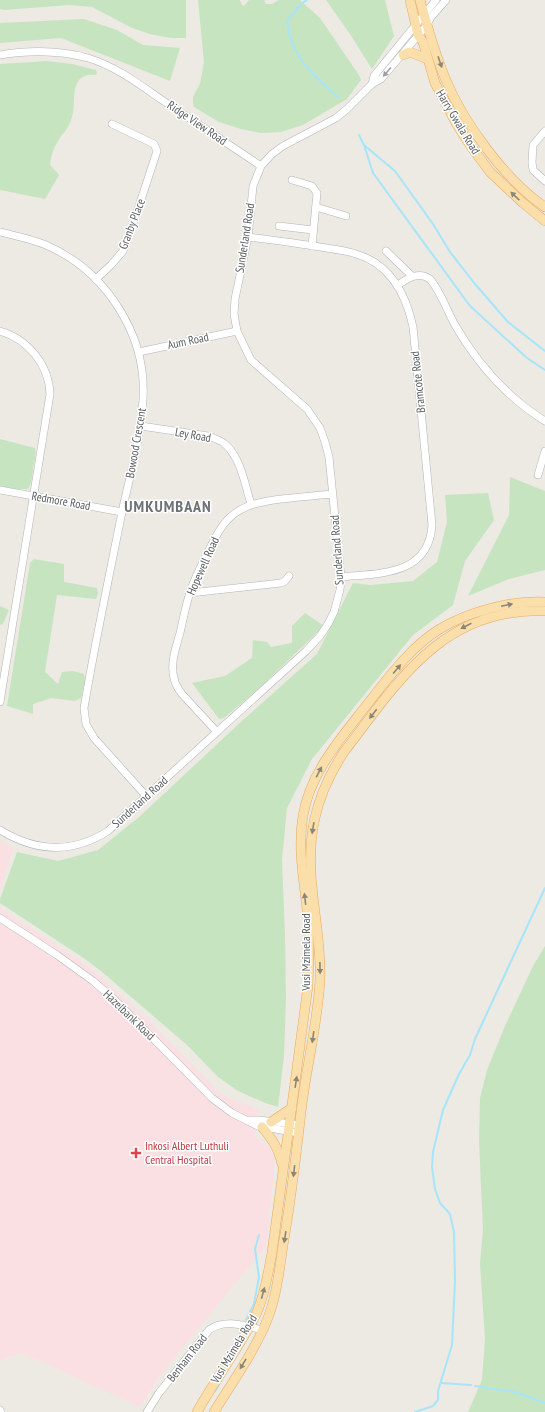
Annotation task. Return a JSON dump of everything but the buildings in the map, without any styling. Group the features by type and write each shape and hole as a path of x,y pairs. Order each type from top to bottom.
{"main road":[{"name":"Harry Gwala Road","path":"410,0 417,24 418,35 422,42 434,82 456,123 490,172 545,221"},
{"name":"Harry Gwala Road","path":"420,0 446,79 474,130 504,169 518,184 545,207"},
{"path":"403,55 410,52 427,60"},
{"name":"Vusi Mzimela Road","path":"197,1412 236,1351 261,1301 276,1229 308,986 308,920 301,843 302,818 306,802 314,782 335,747 374,696 411,652 438,630 455,621 499,607 517,603 545,602"},
{"name":"Vusi Mzimela Road","path":"214,1412 247,1359 262,1330 272,1307 277,1286 291,1198 320,980 318,937 311,876 311,849 312,829 316,810 327,782 344,752 407,672 437,644 482,619 516,612 545,611"},
{"path":"271,1122 292,1108"},
{"path":"262,1127 272,1138 279,1150 283,1167"}],"street":[{"path":"372,84 374,76 436,0"},
{"path":"261,166 282,146 336,118 372,84 381,79 403,55 427,25 431,17 446,0"},
{"name":"Ridge View Road","path":"0,55 30,51 49,52 68,54 106,65 138,84 261,166"},
{"name":"Granby Place","path":"96,279 111,265 123,250 157,151 154,144 112,124"},
{"path":"545,131 533,145 532,162 533,170 545,181"},
{"name":"Sunderland Road","path":"0,830 22,841 44,847 56,848 79,845 99,837 147,797 320,636 334,612 340,590 341,577 329,457 325,442 314,418 307,409 251,360 237,331 234,314 235,299 248,236 253,186 261,166"},
{"path":"292,180 312,186 315,189 317,197 312,246"},
{"path":"316,207 346,216"},
{"path":"279,226 313,230"},
{"name":"Bowood Crescent","path":"0,232 47,246 76,263 96,279 120,309 139,352 144,389 141,426 122,512 84,714 86,724 94,738 147,797"},
{"name":"Bramcote Road","path":"248,236 344,251 365,257 384,270 398,285 410,312 413,327 432,532 427,547 416,562 394,571 341,577"},
{"path":"386,251 412,276"},
{"path":"398,285 412,276 422,276 430,279 458,330 480,363 505,389 545,421"},
{"path":"0,331 18,339 28,347 38,358 46,373 50,385 49,403 0,702"},
{"name":"Aum Road","path":"139,352 237,331"},
{"name":"Ley Road","path":"141,426 208,436 225,443 236,458 251,504"},
{"path":"538,475 545,451"},
{"name":"Redmore Road","path":"0,490 122,512"},
{"name":"Hopewell Road","path":"217,732 182,694 177,687 174,678 174,657 190,592 196,576 221,527 233,514 251,504 332,494"},
{"path":"190,592 281,583 285,581 288,576"},
{"name":"Hazelbank Road","path":"0,918 93,981 117,1002 212,1098 232,1113 262,1127 299,1129"},
{"name":"Hazelbank Road","path":"249,1120 271,1122 289,1128"},
{"name":"Benham Road","path":"147,1412 159,1393 214,1326 228,1323 262,1330"}],"shaded area":[{"path":"0,840 13,849 0,889"},
{"name":"Inkosi Albert Luthuli Central Hospital","path":"0,908 84,963 146,1018 222,1095 259,1110 254,1136 268,1145 275,1160 266,1246 160,1375 140,1407 22,1353 0,1360"}],"green space":[{"path":"0,0 186,0 186,38 171,38 150,34 132,28 92,7 69,5 4,10 0,9"},
{"path":"198,0 240,0 244,6 249,0 264,0 266,4 272,4 279,0 300,0 320,18 361,80 347,99 303,125 281,132 261,133 219,122 194,107 193,103 193,97 200,84 204,62"},
{"path":"326,0 385,0 394,36 372,69 350,34"},
{"path":"84,19 117,30 143,45 180,48 170,81 61,38 0,43 0,23"},
{"path":"47,61 72,64 96,70 97,73 96,75 82,77 77,84 74,93 74,108 72,117 52,153 50,165 59,175 45,199 0,190 0,64"},
{"path":"0,439 35,448 36,455 32,478 28,489 16,489 0,486"},
{"path":"510,477 545,491 545,570 509,579 468,596 509,515"},
{"path":"488,493 494,520 465,561 453,605 413,635 312,759 287,808 282,860 286,999 284,1056 278,1107 265,1103 238,1091 218,1077 187,1045 101,971 0,903 0,899 17,852 58,861 98,850 139,817 243,720 317,654 353,583 370,585 413,581 437,562 447,522 445,495"},
{"path":"34,559 64,564 64,582 97,588 98,593 96,599 57,595 45,672 58,684 62,672 73,671 84,674 85,680 81,698 75,701 51,698 33,704 33,714 7,706 30,563"},
{"path":"0,606 9,610 3,624 0,625"},
{"path":"305,613 324,626 256,691 224,718 219,719 192,683 225,676 252,658 253,640 267,642 271,647 292,643 292,626"},
{"path":"545,946 545,1412 468,1412 482,1380 485,1339 480,1264 483,1229 479,1142 480,1098 487,1070 505,1026 533,966"}],"waterway":[{"path":"307,0 301,4 287,21 291,40 299,57 317,78 338,97"},
{"path":"359,135 364,145 395,171 433,224 450,252 475,284 508,322 545,351"},
{"path":"364,145 373,173 470,306 527,358 545,370"},
{"path":"415,1412 433,1406 438,1400 438,1391 452,1345 455,1281 454,1232 450,1214 440,1203 435,1189 432,1167 433,1152 443,1110 459,1074 470,1055 475,1039 545,888"},
{"path":"246,1320 254,1304 259,1277 255,1249 259,1235"},
{"path":"215,1391 221,1381"},
{"path":"441,1383 471,1385"},
{"path":"475,1386 515,1392 545,1403"}],"place":[{"name":"Inkosi Albert Luthuli Central Hospital","path":"136,1153"}],"district":[{"name":"UMKUMBAAN","path":"168,506"}]}
